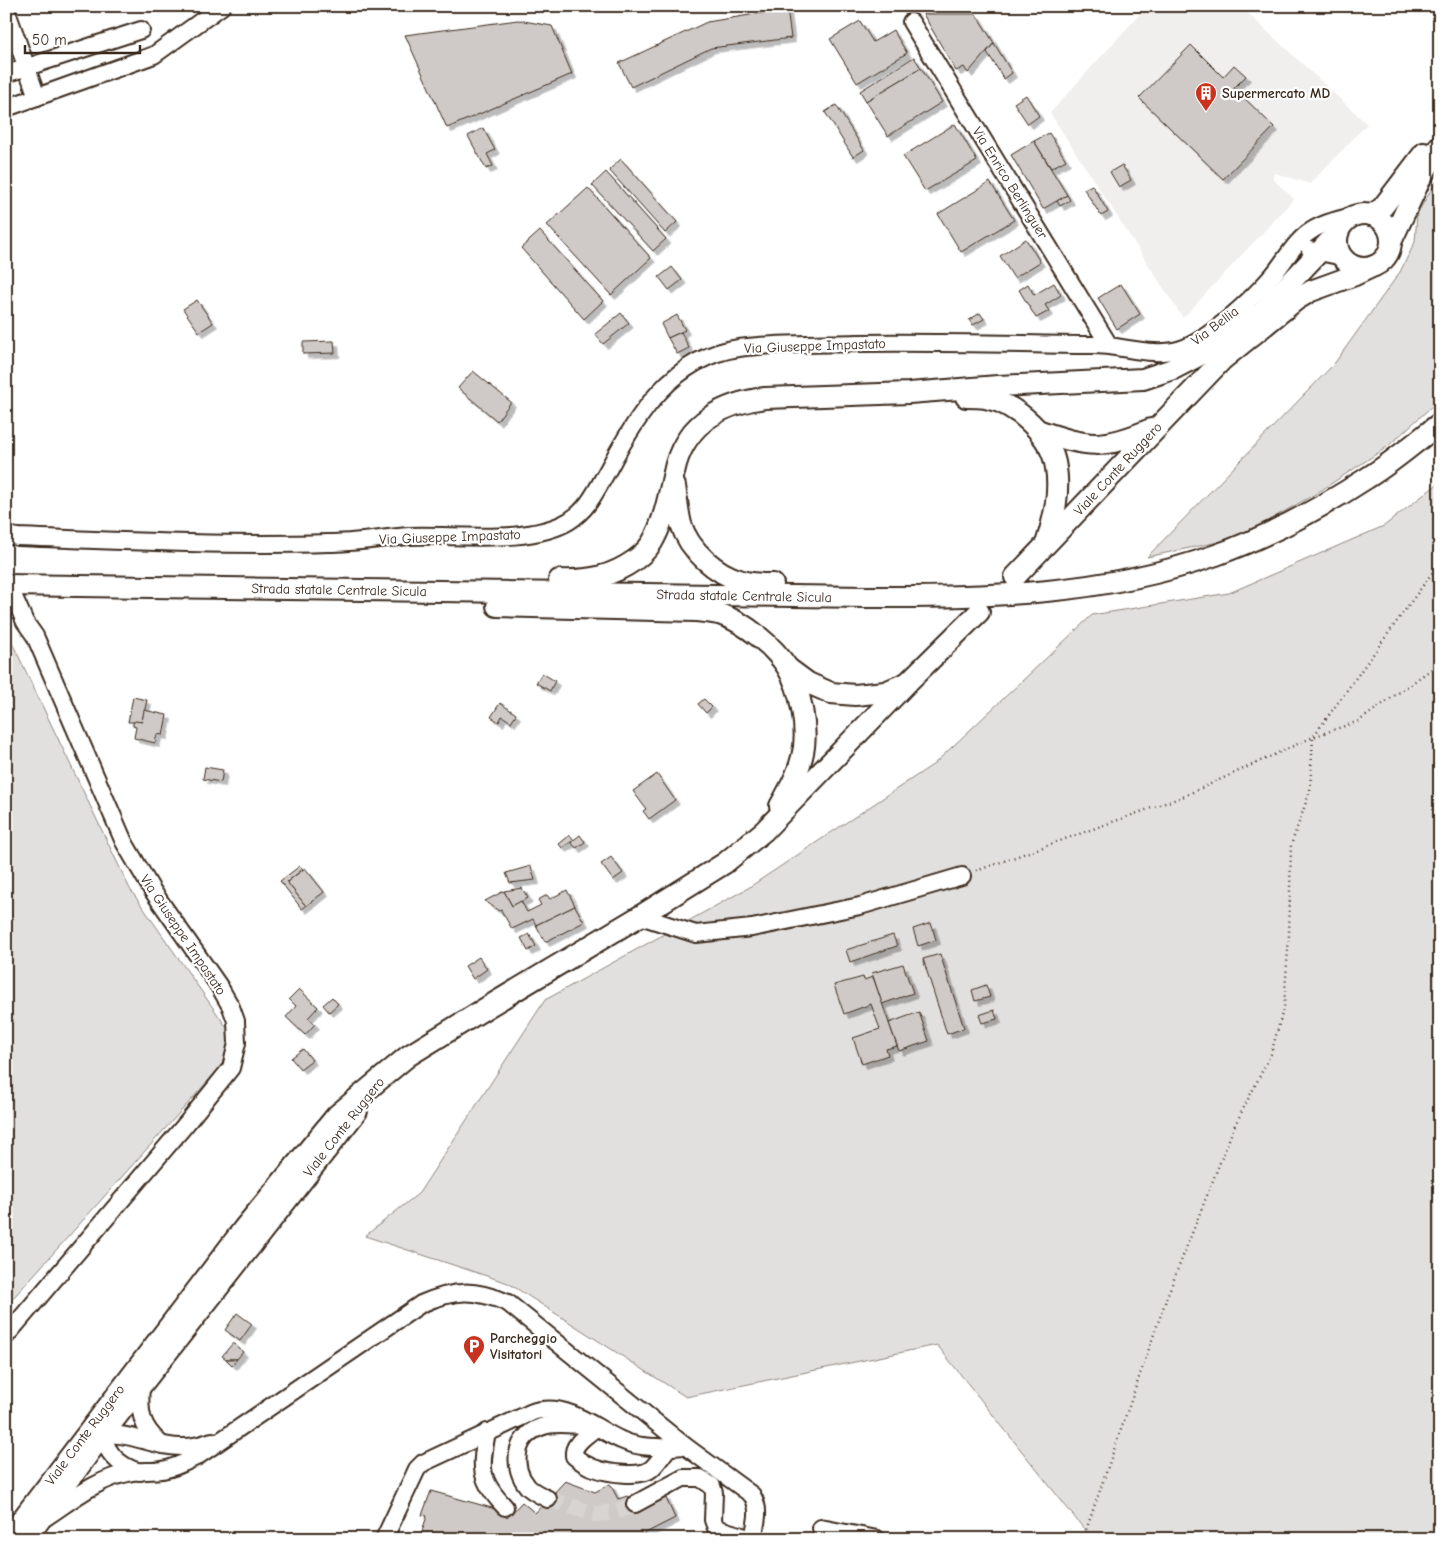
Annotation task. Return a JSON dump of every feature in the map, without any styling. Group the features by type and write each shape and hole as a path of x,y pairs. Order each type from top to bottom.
{"main road":[{"path":"1222,360 1257,316 1342,226 1382,208 1440,134"},
{"path":"1222,360 1296,300 1311,291 1374,266 1386,256 1420,180 1440,145"},
{"path":"1362,216 1379,218 1386,225 1390,233 1391,242"},
{"path":"1338,232 1338,249 1349,263 1357,267 1366,268 1374,266"},
{"path":"331,590 399,578 580,581 616,572 643,553 654,540 660,526 680,456 693,432 709,417 725,408 744,401 765,398 909,393 998,386 1143,379 1173,369 1200,355 1257,316"},
{"name":"Viale Conte Ruggero","path":"1015,577 1222,360"},
{"path":"909,393 986,398 999,402 1016,412 1040,431 1070,441 1096,445 1110,444 1128,439 1159,425"},
{"path":"1416,442 1440,416"},
{"name":"Strada statale Centrale Sicula","path":"10,591 331,590 950,598 1050,591 1143,576 1217,554 1264,534 1368,478 1440,424"},
{"path":"1040,431 1051,452 1056,467 1055,515 1046,546"},
{"path":"674,474 682,526 691,543 706,560 722,573 742,581 765,584 987,585 1047,580 1143,576"},
{"path":"424,591 499,606 696,611 722,615 751,630 774,651 787,668 796,687 803,714 803,756 792,786 764,831"},
{"path":"386,1074 408,1056 726,863 764,831 909,681 979,612"},
{"path":"787,668 808,683 831,693 855,695 885,692 909,681"},
{"name":"Viale Conte Ruggero","path":"8,1539 234,1240 337,1115 386,1074"},
{"name":"Viale Conte Ruggero","path":"32,1531 103,1434 386,1074"}],"street":[{"path":"6,108 154,55 200,13 222,6"},
{"path":"6,9 37,97"},
{"name":"Via Enrico Berlinguer","path":"911,22 1109,345"},
{"path":"6,74 141,30"},
{"name":"Via Bellia","path":"1109,345 1152,352 1178,350 1191,345 1237,310 1271,277 1310,231 1338,219 1362,216"},
{"path":"1296,246 1343,257"},
{"name":"Via Giuseppe Impastato","path":"6,536 198,543 330,544 411,536 514,536 554,528 573,519 585,508 629,430 658,391 684,370 712,354 737,348 803,344 1109,345"},
{"name":"Via Giuseppe Impastato","path":"6,1336 192,1117 231,1068 237,1043 236,1021 231,1007 219,986 152,890 124,842 35,636 25,622 10,591"},
{"path":"640,916 696,934 752,928 860,906 962,876"},
{"path":"140,1472 120,1464 106,1448 103,1434 105,1421 216,1277 234,1240"},
{"path":"32,1531 98,1484 128,1472 161,1470 179,1466 198,1456 421,1304 456,1293 472,1292 489,1295 508,1303 686,1446 752,1495 757,1504 757,1518 753,1539 716,1528 713,1520 714,1493 712,1486 700,1478 683,1478 635,1504"},
{"path":"141,1386 139,1405 142,1420 150,1435 160,1444"},
{"path":"384,1539 417,1469 423,1463 486,1432 543,1409 561,1411 594,1425 621,1440 639,1446 686,1446"},
{"path":"548,1500 529,1488 519,1472 517,1459 521,1443 530,1432 541,1426 560,1423 594,1425"},
{"path":"594,1425 573,1453 578,1459 595,1469 639,1474 650,1470 669,1447"},
{"path":"486,1432 482,1457 483,1477 491,1493 505,1507"},
{"path":"8,1539 33,1514 93,1437 103,1434 115,1434 184,1448 200,1446 228,1436"},
{"path":"822,1528 877,1539"}],"path":[{"path":"1083,1539 1168,1294 1234,1127 1270,1054 1284,1006 1289,934 1291,845 1310,790 1313,737 1440,562"},
{"path":"962,876 1182,797 1313,737 1359,721 1440,663"}],"shaded area":[{"path":"1147,6 1240,6 1367,124 1310,184 1275,173 1272,178 1294,199 1183,318 1050,113"},
{"path":"1440,175 1440,399 1387,447 1317,493 1237,538 1147,557 1334,364 1400,272 1415,242 1417,214"},
{"path":"1440,482 1440,1539 1092,1539 937,1345 686,1397 508,1283 365,1236 419,1193 545,1000 748,888 934,764 1092,615 1229,593 1384,526"},
{"path":"6,630 130,889 232,1035 225,1062 6,1306"}],"building":[{"path":"787,9 791,38 711,48 631,87 619,63 707,22"},
{"path":"923,14 976,14 994,43 968,73 964,67 956,71"},
{"path":"518,20 552,26 572,74 447,128 405,35"},
{"path":"860,21 873,42 893,30 907,53 857,83 830,39"},
{"path":"994,43 1012,73 1004,79 987,52"},
{"name":"Supermercato MD","path":"1191,45 1223,77 1234,65 1246,76 1234,88 1274,127 1223,179 1139,98"},
{"path":"914,57 921,68 866,101 860,91"},
{"path":"921,68 942,102 888,136 866,101"},
{"path":"1026,95 1039,116 1028,124 1014,103"},
{"path":"836,105 864,150 853,157 825,112"},
{"path":"955,124 977,161 925,191 903,156"},
{"path":"483,128 495,150 487,154 493,166 486,169 468,136"},
{"path":"1049,133 1066,160 1051,168 1034,141"},
{"path":"1034,141 1067,195 1043,209 1011,155"},
{"path":"621,159 677,222 665,233 609,170"},
{"path":"1122,165 1131,180 1119,187 1110,172"},
{"path":"606,172 666,239 653,251 592,185"},
{"path":"990,182 1014,220 961,252 938,214"},
{"path":"1092,185 1108,212 1101,216 1084,189"},
{"path":"588,188 651,258 611,295 547,225"},
{"path":"1067,195 1070,200 1060,206 1057,201"},
{"path":"540,231 603,301 584,319 521,248"},
{"path":"1026,239 1040,262 1014,278 1000,256"},
{"path":"672,267 682,280 669,290 659,277"},
{"path":"1054,283 1061,295 1045,305 1049,311 1036,318 1019,290 1028,284 1034,295"},
{"path":"1121,284 1140,314 1117,329 1098,298"},
{"path":"197,300 213,323 199,332 183,309"},
{"path":"621,313 629,323 603,344 595,334"},
{"path":"980,313 984,319 973,325 969,320"},
{"path":"677,315 685,330 668,338 661,324"},
{"path":"681,332 689,348 677,354 668,338"},
{"path":"334,341 335,353 303,354 303,342"},
{"path":"473,371 511,402 497,421 458,388"},
{"path":"542,673 555,681 550,691 536,683"},
{"path":"133,697 147,700 142,722 128,722"},
{"path":"704,699 712,707 706,713 698,704"},
{"path":"500,703 516,714 511,722 502,716 499,722 491,717"},
{"path":"144,710 167,715 163,735 157,734 155,743 134,738 136,727 133,726 133,723 135,721 142,722"},
{"path":"205,767 223,770 221,782 203,779"},
{"path":"657,774 675,800 649,819 643,811 646,809 633,791"},
{"path":"570,835 574,840 562,848 559,844"},
{"path":"580,835 585,842 576,848 571,842"},
{"path":"611,857 623,873 613,880 601,864"},
{"path":"300,866 303,869 287,882 306,906 302,909 280,881"},
{"path":"531,866 535,880 510,883 506,873"},
{"path":"305,868 324,892 306,906 287,882"},
{"path":"522,888 528,898 512,906 504,891"},
{"path":"567,890 575,906 536,925 533,919 512,929 501,910 499,911 485,901 504,891 512,906 521,901 527,912 541,905 538,900 547,895 550,899"},
{"path":"575,906 584,922 545,942 536,925"},
{"path":"931,923 936,940 918,946 913,929"},
{"path":"529,934 536,946 528,951 521,938"},
{"path":"893,935 897,946 850,962 846,950"},
{"path":"940,954 964,1028 947,1034 923,959"},
{"path":"479,957 487,969 473,979 465,966"},
{"path":"903,964 913,993 882,1004 872,973"},
{"path":"863,977 864,980 873,977 897,1046 886,1049 888,1055 862,1064 853,1038 880,1029 871,1004 844,1014 834,985"},
{"path":"986,985 990,997 975,1001 972,990"},
{"path":"299,989 318,1007 308,1018 315,1024 305,1035 286,1017 296,1006 289,999"},
{"path":"332,997 338,1004 329,1012 323,1005"},
{"path":"994,1010 997,1019 982,1023 979,1015"},
{"path":"919,1012 929,1041 899,1051 889,1023"},
{"path":"303,1049 312,1060 300,1069 291,1058"},
{"path":"237,1313 252,1324 240,1341 225,1330"},
{"path":"233,1343 243,1352 237,1359 226,1359 222,1356"},
{"path":"226,1359 237,1359 232,1365"},
{"path":"565,1481 595,1492 610,1484 618,1499 627,1496 630,1498 665,1496 675,1518 634,1539 438,1539 421,1534 427,1516 422,1515 431,1491 499,1510 507,1518 522,1502 535,1513"}],"tunnel":[{"path":"548,1499 595,1514 615,1512 635,1504"}],"place":[{"name":"Supermercato MD","path":"1206,112"},
{"name":"Parcheggio Visitatori","path":"474,1365"}]}
